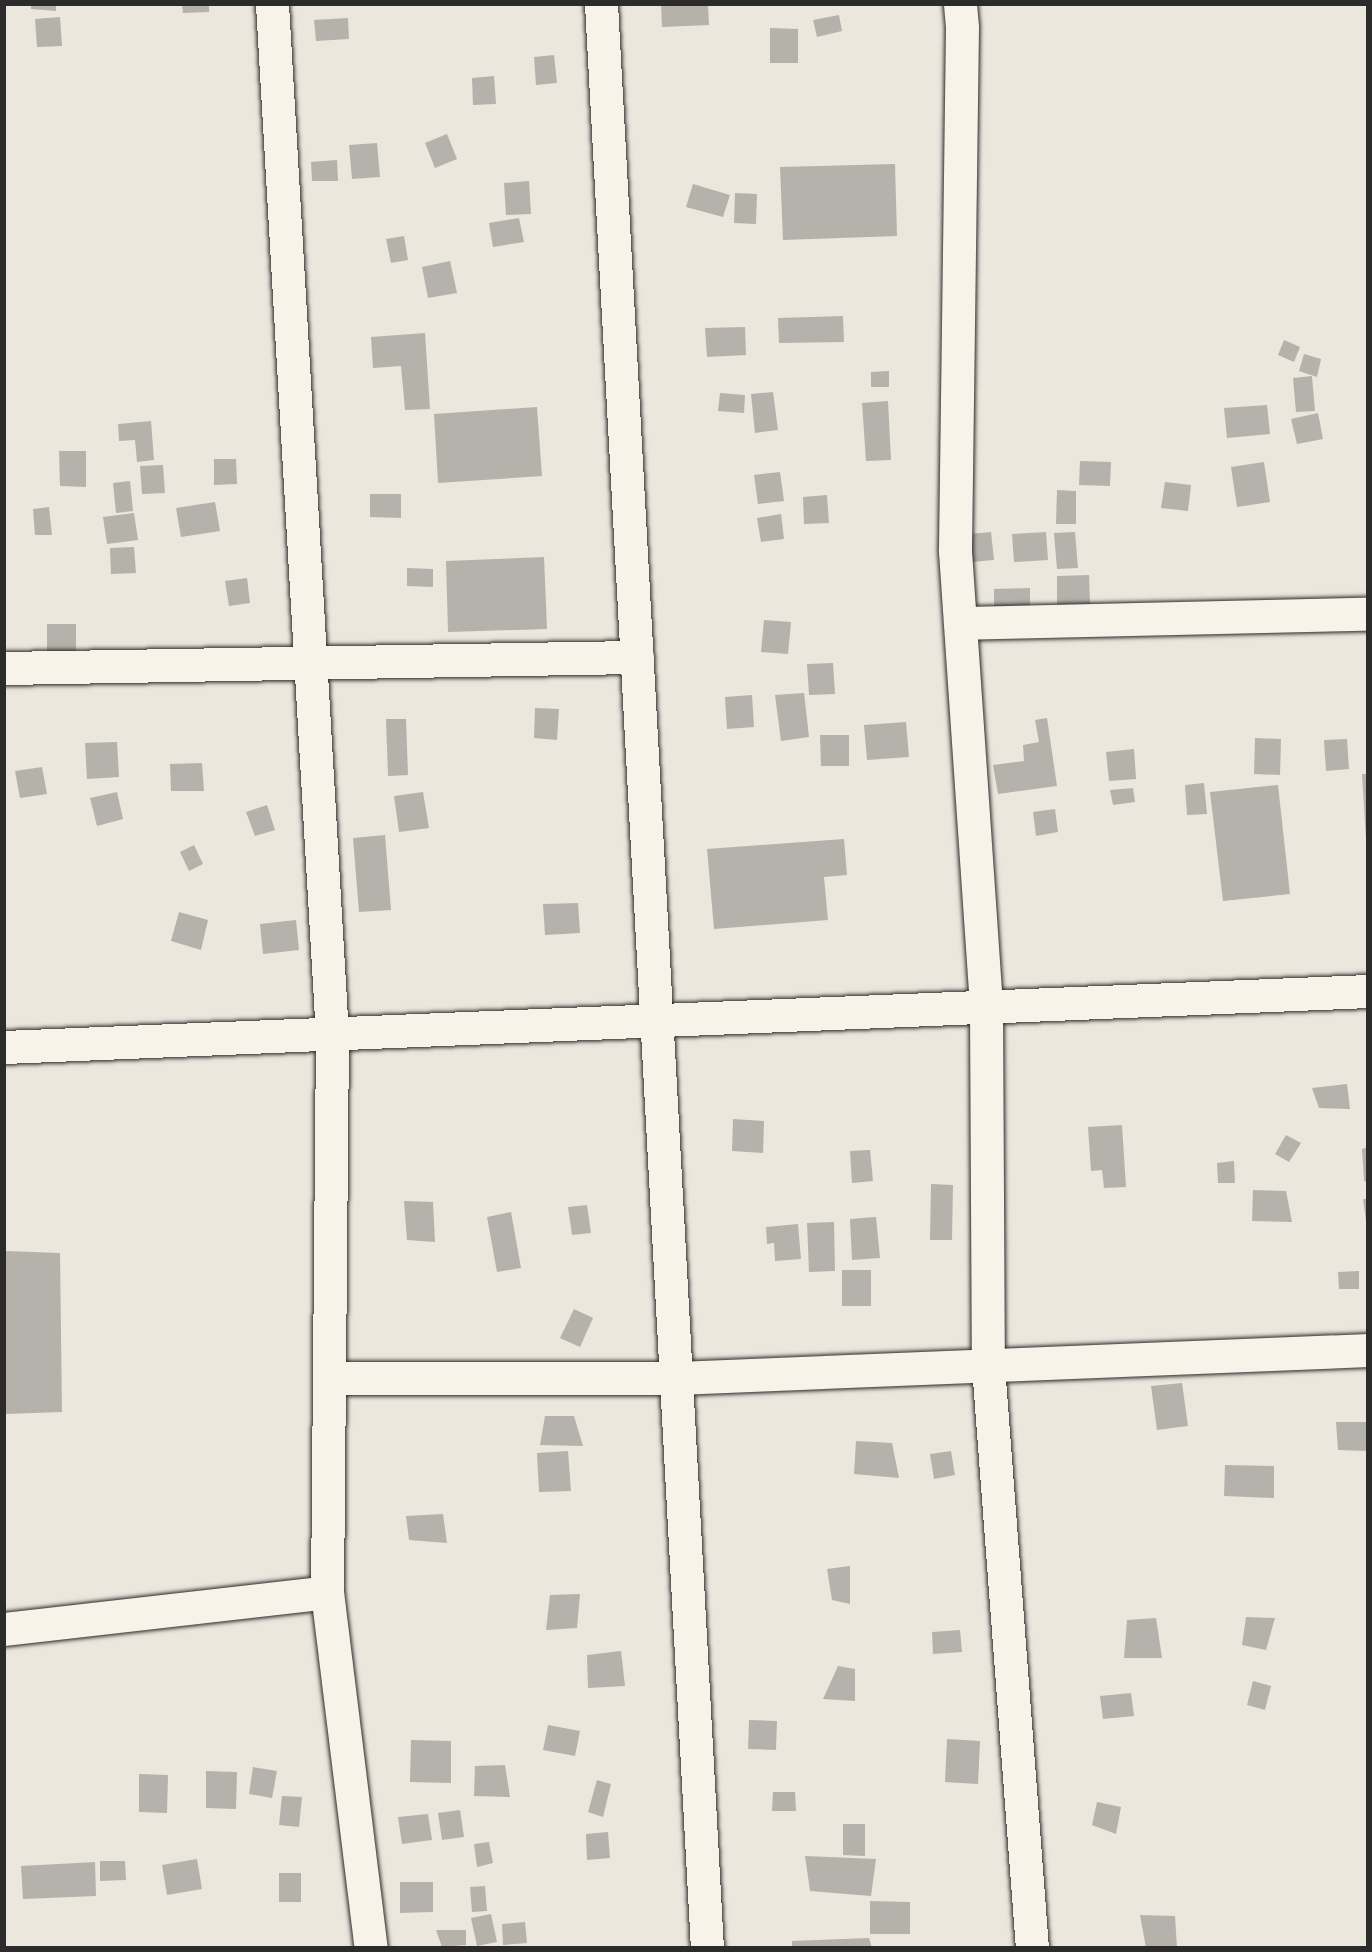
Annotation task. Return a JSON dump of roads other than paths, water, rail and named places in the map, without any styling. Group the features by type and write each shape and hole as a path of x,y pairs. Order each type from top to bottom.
{"street":[{"path":"272,4 332,1034 327,1592 371,1947"},
{"path":"602,4 708,1947"},
{"path":"960,4 962,27 955,551 986,1007 988,1366 1032,1947"},
{"path":"960,623 1368,614"},
{"path":"4,668 637,657"},
{"path":"4,1047 1368,992"},
{"path":"329,1378 677,1378 1368,1350"},
{"path":"4,1629 327,1592"}]}
